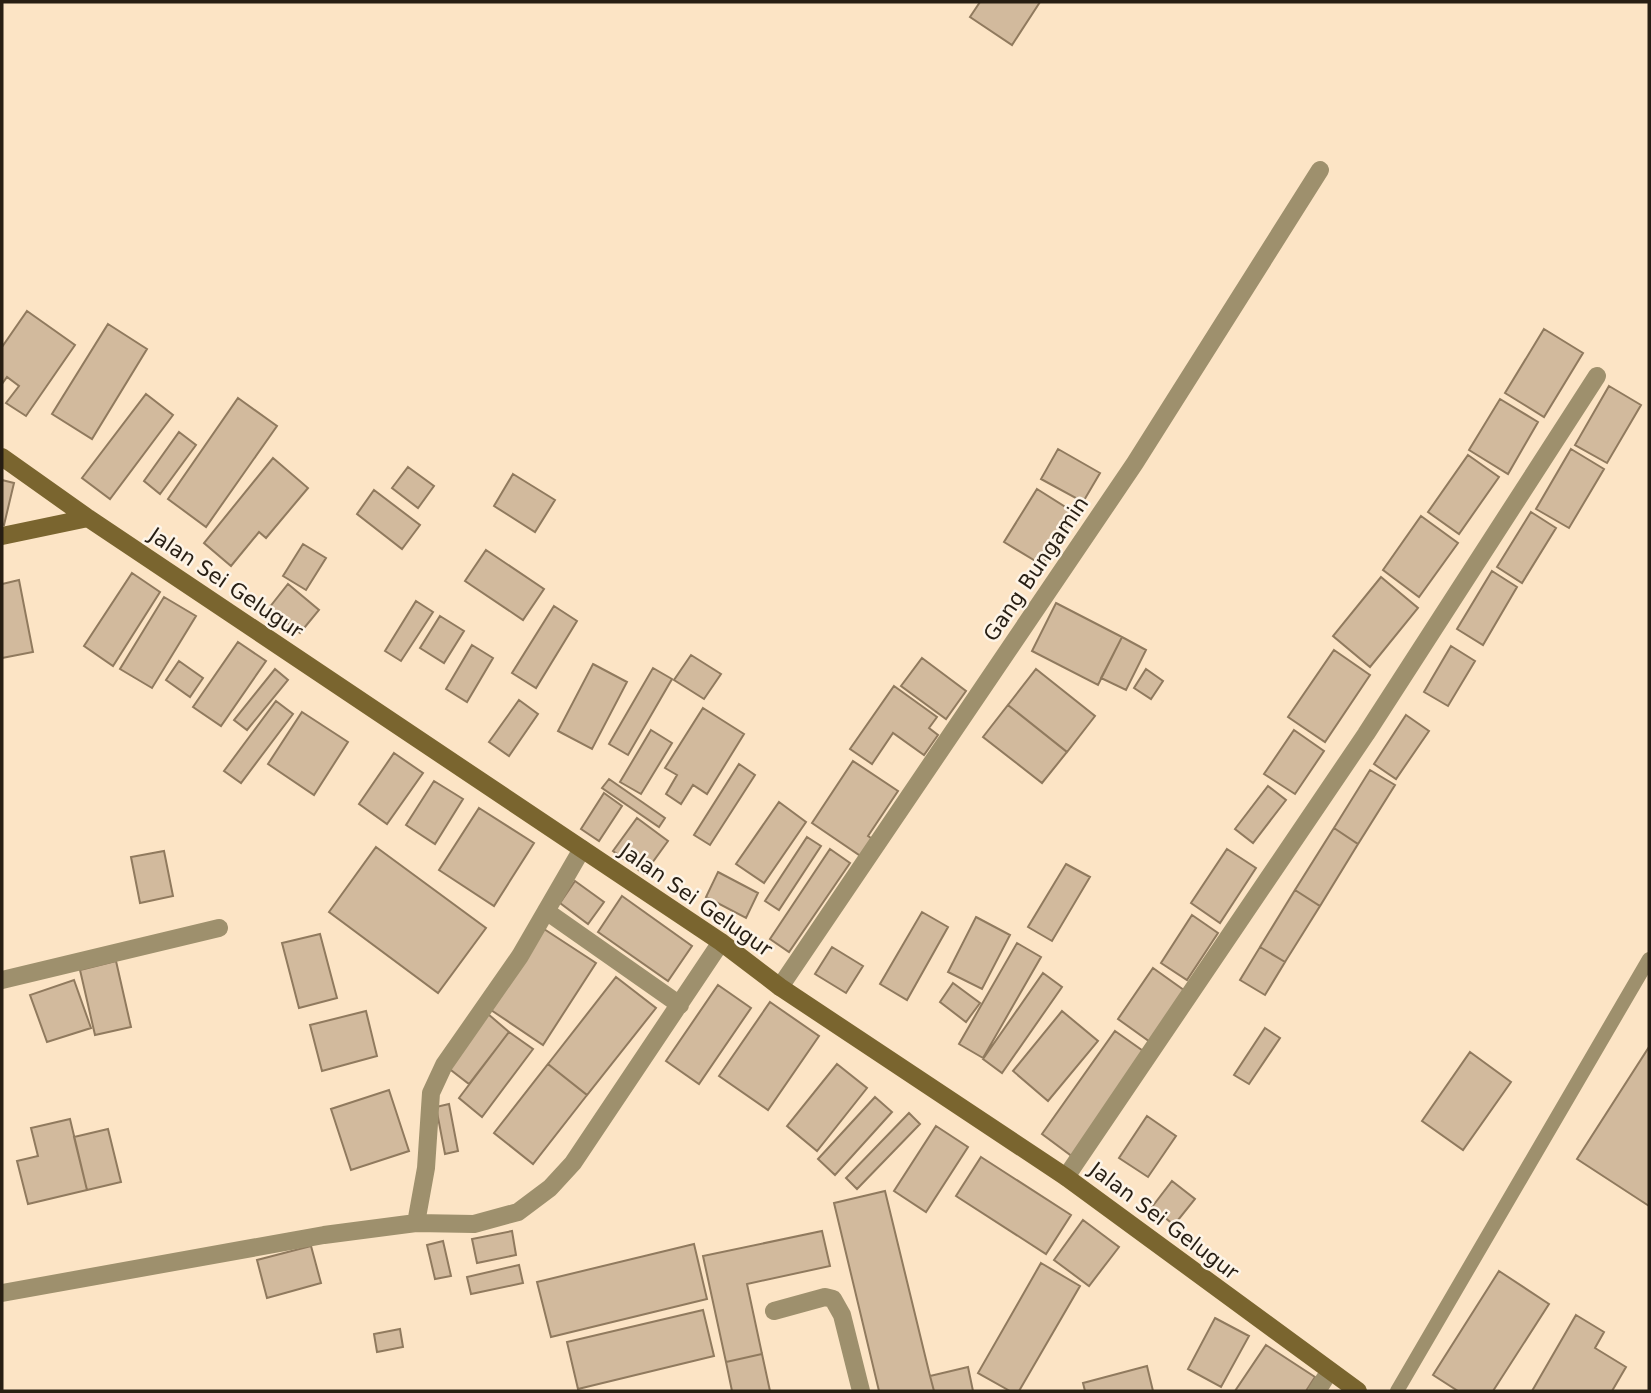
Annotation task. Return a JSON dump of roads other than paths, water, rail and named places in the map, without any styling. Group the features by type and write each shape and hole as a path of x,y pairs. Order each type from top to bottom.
{"main road":[{"name":"Jalan Sei Gelugur","path":"2,457 88,518 721,942 780,987 1066,1177 1357,1391"},
{"path":"2,536 88,518"}],"street":[{"name":"Gang Bungamin","path":"780,987 1135,463 1321,170"},
{"path":"1066,1177 1366,734 1597,376"},
{"path":"416,1223 426,1168 431,1094 444,1065 520,956 582,849"},
{"path":"546,911 680,1005"},
{"path":"2,980 219,929"},
{"path":"2,1293 324,1235 416,1223 474,1224 518,1212 550,1188 573,1163 721,942"},
{"path":"774,1311 825,1297 833,1299 842,1315 861,1391"},
{"path":"1317,1391 1329,1372"}],"lane":[{"path":"1397,1391 1649,959"}]}
